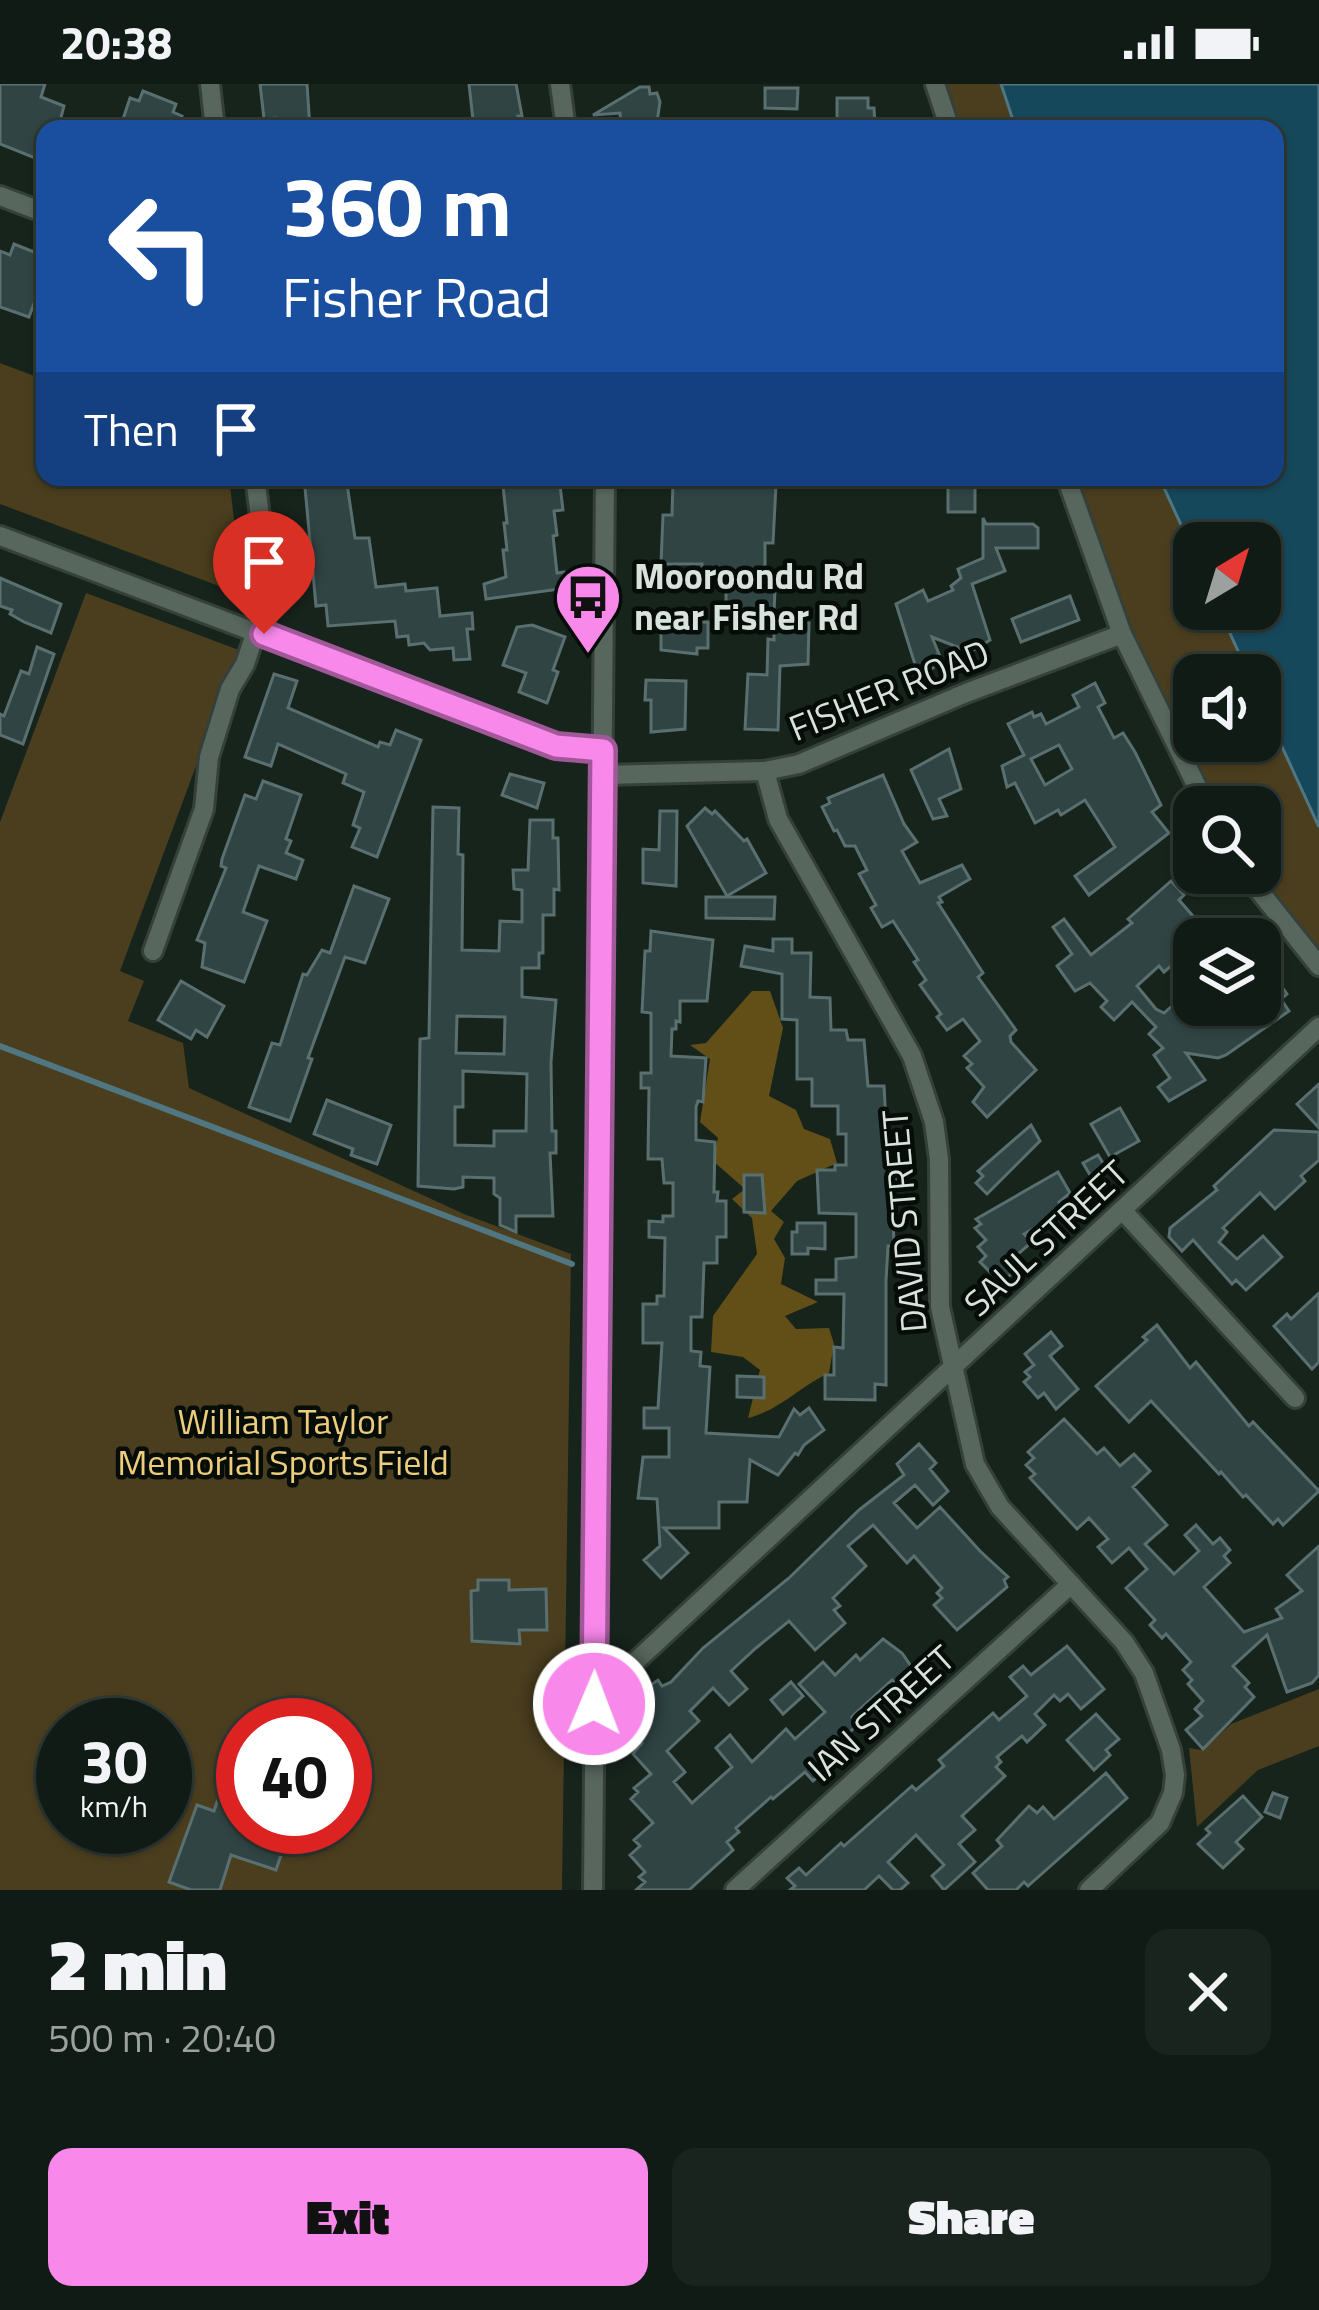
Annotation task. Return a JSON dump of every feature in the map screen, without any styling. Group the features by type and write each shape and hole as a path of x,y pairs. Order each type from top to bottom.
{"street":[{"path":"210,84 213,120"},
{"path":"560,84 565,120"},
{"path":"935,84 947,120"},
{"path":"0,196 36,210"},
{"path":"153,951 205,809 209,757 230,689 260,633 268,587 256,486"},
{"path":"593,1890 605,486"},
{"path":"1069,486 1122,634 1197,786"},
{"path":"0,536 556,746 603,750"},
{"name":"FISHER ROAD","path":"603,775 765,771 799,764 1122,634"},
{"name":"DAVID STREET","path":"765,771 778,819 926,1089 939,1159 940,1307 975,1465 983,1483 1124,1642 1144,1673 1172,1750 1175,1775 1168,1807 1142,1841 1089,1890"},
{"path":"1262,894 1319,966"},
{"name":"SAUL STREET","path":"595,1670 611,1672 635,1662 1319,1028"},
{"path":"1124,1212 1294,1398"},
{"name":"IAN STREET","path":"735,1890 1071,1584"}],"green space":[{"path":"935,84 1001,84 1013,120 947,120"},
{"path":"0,363 36,377 36,486 230,486 243,595 0,504"},
{"path":"1069,486 1163,486 1180,522 1173,522 1173,630 1281,630 1281,582 1319,534 1319,966 1262,894 1281,894 1281,786 1197,786 1185,762 1281,762 1281,654 1173,654 1173,738 1122,634"},
{"name":"William Taylor Memorial Sports Field","path":"86,593 239,650 120,971 144,981 128,1021 183,1043 189,1088 464,1214 571,1254 562,1890 0,1890 0,822"},
{"path":"1319,1689 1319,1746 1258,1770 1197,1827 1189,1748 1202,1750 1231,1724"}],"shaded area":[{"path":"752,991 770,991 783,1028 769,1096 796,1110 804,1129 830,1139 837,1163 797,1181 771,1211 784,1222 774,1239 785,1258 781,1284 818,1302 785,1316 796,1329 829,1328 834,1344 829,1373 770,1410 748,1418 760,1370 743,1357 711,1352 713,1316 757,1254 752,1218 732,1199 745,1189 713,1161 718,1138 700,1122 710,1059 690,1045 706,1043"}],"water":[{"path":"1001,84 1319,84 1319,827 1281,745 1281,654 1239,654 1229,630 1281,630 1281,522 1180,522 1163,486 1284,486 1284,120 1013,120"}],"building":[{"path":"0,84 45,84 41,97 64,106 60,120 36,120 36,158 0,144"},
{"path":"260,84 307,84 309,120 264,119"},
{"path":"469,84 516,84 522,116 518,120 473,120"},
{"path":"640,87 657,93 660,102 657,120 621,120 620,113 593,115"},
{"path":"765,88 798,88 797,109 765,108"},
{"path":"143,91 176,104 173,112 182,116 181,120 123,119 130,98 139,101"},
{"path":"837,98 868,98 868,108 874,108 875,120 837,120"},
{"path":"14,244 34,252 36,246 36,298 29,317 0,307 0,251 10,255"},
{"path":"305,486 347,486 355,538 369,538 376,587 437,588 440,616 472,613 473,629 467,629 470,659 454,660 453,648 409,645 408,636 397,637 395,621 328,626 326,605 316,606"},
{"path":"503,486 560,486 563,510 554,511 557,535 553,536 557,573 564,572 567,588 486,599 484,584 506,577"},
{"path":"673,486 776,486 773,543 765,543 765,589 775,589 774,613 726,612 726,578 702,577 702,564 661,564 663,515 672,515"},
{"path":"948,487 975,487 975,512 948,512"},
{"path":"983,518 986,524 1033,524 1038,528 1038,548 996,548 1005,571 972,584 990,640 970,652 932,637 939,654 929,658 933,668 918,674 896,604 923,590 928,601 953,590 951,586 961,578 958,569 983,558"},
{"path":"0,578 61,604 51,633 0,606"},
{"path":"1070,596 1079,620 1021,642 1012,619"},
{"path":"684,622 708,622 708,648 697,648 697,654 661,650 661,626 684,626"},
{"path":"774,622 809,623 808,664 780,666 778,730 745,729 748,674 767,675 768,639 774,640"},
{"path":"532,625 565,637 547,703 519,692 526,673 503,665 517,627"},
{"path":"37,647 54,654 23,744 0,735 0,714 4,716 21,671 29,674"},
{"path":"274,674 297,681 288,708 378,747 380,742 390,745 396,730 421,740 377,857 352,847 360,828 353,825 364,792 343,783 346,774 278,744 271,766 245,757"},
{"path":"646,680 686,681 685,729 651,732"},
{"path":"1095,683 1105,703 1098,707 1114,738 1123,733 1135,752 1161,805 1152,812 1169,833 1089,895 1075,876 1115,847 1085,800 1035,823 1015,783 1007,787 1002,766 1024,755 1008,724 1032,712 1034,717 1041,714 1046,724 1079,707 1073,695","holes":["1059,745 1072,769 1045,785 1031,759"]},
{"path":"949,749 961,789 939,799 947,816 933,819 911,770"},
{"path":"510,774 544,783 537,808 502,795"},
{"path":"883,775 917,842 902,851 920,883 962,865 970,879 939,897 942,902 938,903 983,973 978,977 1016,1030 1011,1042 1036,1070 987,1117 973,1102 984,1087 967,1068 972,1064 964,1056 980,1041 963,1019 947,1030 937,1017 941,1014 920,985 926,980 914,962 918,960 893,921 882,927 859,874 867,870 855,846 845,846 822,807 830,803 828,798"},
{"path":"263,781 301,795 286,853 303,860 296,879 259,866 243,912 267,921 244,982 202,967 205,943 197,940 226,868 221,866 222,859 245,795 256,799"},
{"path":"433,807 459,808 462,950 499,951 500,921 522,922 522,890 514,889 513,870 528,870 530,820 553,820 559,890 554,889 554,915 543,915 539,968 522,968 522,997 556,1000 551,1062 552,1131 556,1131 556,1153 550,1153 553,1216 516,1216 516,1232 500,1225 494,1178 463,1177 463,1187 454,1189 418,1186 420,1039 429,1038","holes":["457,1016 505,1017 504,1054 456,1053","463,1071 527,1074 526,1131 494,1131 494,1146 455,1145 455,1107 463,1107"]},
{"path":"705,808 747,839 766,873 727,896 687,826"},
{"path":"660,811 677,811 676,886 643,883 643,849 659,850"},
{"path":"1171,881 1173,894 1184,895 1179,900 1195,918 1173,918 1173,966 1164,972 1159,966 1137,986 1156,1009 1164,1013 1173,1005 1173,1026 1268,1026 1218,1058 1186,1053 1205,1080 1169,1101 1158,1087 1170,1078 1154,1055 1163,1048 1149,1034 1156,1027 1132,1002 1114,1020 1101,1007 1107,1001 1090,983 1075,991 1057,966 1072,954 1053,927 1064,919 1091,955 1132,923 1128,919"},
{"path":"354,886 389,899 365,963 345,957 290,1121 249,1107 272,1043 280,1045 303,974 307,975 322,950 330,953"},
{"path":"706,897 775,897 774,919 706,918"},
{"path":"651,931 713,940 707,1001 680,1001 671,1056 706,1058 703,1102 698,1101 696,1107 696,1140 715,1142 714,1192 718,1192 717,1201 726,1201 726,1237 717,1237 717,1263 704,1263 702,1317 691,1317 691,1351 701,1352 700,1366 710,1367 706,1433 779,1437 794,1409 800,1415 809,1408 824,1430 795,1453 778,1475 750,1460 747,1502 719,1502 719,1528 664,1528 688,1553 661,1578 644,1560 660,1546 657,1499 638,1498 643,1457 669,1457 669,1428 644,1428 644,1408 658,1408 662,1343 643,1343 643,1304 657,1304 657,1296 664,1296 665,1238 649,1237 649,1221 663,1222 663,1216 673,1216 673,1183 664,1183 662,1159 648,1159 649,1088 641,1088 641,1073 651,1073 651,1013 642,1012 645,951 650,951"},
{"path":"773,939 792,939 792,953 811,953 810,997 830,998 831,1030 846,1030 848,1040 864,1040 868,1086 884,1086 887,1139 893,1139 897,1182 892,1182 894,1246 888,1246 886,1281 886,1385 875,1384 875,1400 825,1399 825,1375 834,1375 834,1347 843,1348 844,1294 816,1294 816,1280 836,1280 836,1259 856,1257 856,1214 819,1213 817,1170 846,1165 846,1134 838,1134 838,1106 812,1106 812,1079 797,1079 797,1020 782,1019 782,974 741,966 745,946 773,951"},
{"path":"181,981 224,1006 207,1037 196,1030 191,1039 158,1020"},
{"path":"1319,1084 1319,1128 1297,1104"},
{"path":"327,1100 391,1125 377,1164 314,1134"},
{"path":"1120,1108 1139,1141 1110,1157 1091,1124"},
{"path":"1031,1125 1040,1141 987,1194 976,1183 983,1176 978,1171"},
{"path":"1274,1130 1319,1132 1319,1160 1301,1176 1305,1181 1275,1209 1260,1193 1223,1228 1227,1232 1219,1242 1237,1259 1263,1236 1282,1257 1246,1290 1236,1280 1232,1284 1193,1240 1182,1251 1169,1237 1170,1228 1217,1190 1214,1186"},
{"path":"1098,1155 1108,1171 1093,1180 1083,1163"},
{"path":"1058,1172 1070,1193 1059,1202 1064,1211 1024,1234 1032,1242 1010,1261 1017,1269 1001,1283 980,1262 986,1256 978,1247 986,1240 975,1228 981,1224 976,1219"},
{"path":"744,1175 762,1175 765,1213 744,1212"},
{"path":"797,1223 825,1223 825,1249 792,1254"},
{"path":"1319,1293 1319,1362 1312,1369 1274,1326 1287,1314 1291,1319"},
{"path":"1157,1325 1190,1368 1196,1362 1249,1426 1253,1422 1319,1491 1283,1525 1278,1519 1273,1524 1243,1497 1151,1401 1129,1422 1096,1386"},
{"path":"1051,1332 1062,1346 1050,1356 1078,1389 1056,1409 1044,1393 1038,1398 1024,1382 1030,1377 1025,1372 1034,1365 1025,1354"},
{"path":"737,1376 764,1377 764,1398 737,1397"},
{"path":"1064,1419 1097,1454 1104,1448 1120,1466 1134,1454 1150,1471 1133,1487 1167,1525 1145,1544 1174,1574 1199,1551 1185,1535 1196,1525 1213,1544 1220,1538 1230,1550 1224,1556 1230,1563 1204,1587 1244,1632 1282,1618 1276,1609 1302,1591 1287,1575 1319,1546 1319,1675 1312,1683 1287,1692 1267,1635 1233,1666 1249,1683 1245,1687 1254,1697 1203,1749 1186,1730 1202,1716 1195,1709 1203,1701 1183,1670 1191,1662 1166,1634 1162,1638 1150,1625 1155,1620 1126,1588 1147,1569 1129,1548 1112,1563 1098,1547 1108,1539 1089,1518 1077,1529 1030,1478 1035,1474 1026,1465 1034,1458 1028,1452"},
{"path":"919,1444 936,1463 930,1469 948,1491 933,1505 915,1485 894,1503 917,1528 940,1507 1008,1577 1004,1580 1007,1587 957,1630 934,1605 942,1598 937,1593 942,1588 914,1556 907,1563 873,1525 848,1546 866,1566 833,1598 840,1606 834,1610 845,1623 815,1650 789,1621 731,1671 747,1689 729,1705 713,1688 690,1711 699,1721 667,1751 685,1772 674,1782 692,1803 732,1767 716,1748 730,1735 752,1762 786,1729 795,1739 825,1712 799,1684 823,1662 835,1675 883,1639 902,1653 917,1675 902,1689 892,1680 858,1711 852,1717 859,1724 818,1759 827,1769 813,1781 805,1772 771,1797 736,1828 739,1832 727,1842 733,1850 689,1890 636,1890 645,1882 639,1877 645,1872 630,1855 640,1846 634,1840 653,1823 631,1799 638,1792 634,1788 651,1774 633,1754 642,1743 630,1730 626,1702 658,1680 662,1686 671,1682 703,1648 904,1475 897,1464"},
{"path":"478,1580 509,1580 509,1590 546,1589 547,1630 519,1630 520,1644 472,1641 471,1591 478,1590"},
{"path":"1067,1646 1104,1689 1081,1709 1068,1694 1060,1701 1054,1695 1035,1714 1045,1725 1027,1742 1022,1736 997,1757 1001,1762 996,1767 1005,1776 962,1816 975,1830 959,1844 975,1862 944,1890 932,1876 944,1865 916,1835 888,1862 908,1883 900,1890 893,1890 879,1876 864,1890 790,1890 795,1886 787,1878 799,1868 806,1875 912,1786 916,1790 944,1766 939,1760 993,1713 999,1720 1027,1696 1010,1677 1023,1666 1031,1675"},
{"path":"791,1682 803,1696 783,1714 771,1700"},
{"path":"1096,1714 1119,1739 1094,1770 1067,1740"},
{"path":"1106,1773 1127,1798 1028,1886 1024,1882 1016,1890 988,1890 973,1873 1002,1846 997,1840 1029,1806 1037,1813 1043,1807 1054,1819"},
{"path":"1273,1793 1287,1798 1280,1818 1265,1812"},
{"path":"1243,1796 1262,1817 1236,1842 1243,1849 1223,1868 1198,1844 1210,1833 1206,1829"},
{"path":"197,1805 214,1811 216,1805 216,1854 281,1854 276,1870 231,1855 220,1890 191,1890 169,1882 179,1854 192,1854"}],"waterway":[{"path":"0,1046 572,1264"}],"place":[{"name":"Mooroondu Rd near Fisher Rd","path":"588,656"}],"route":[{"path":"264,634 556,746 603,750 594,1704"}]}
